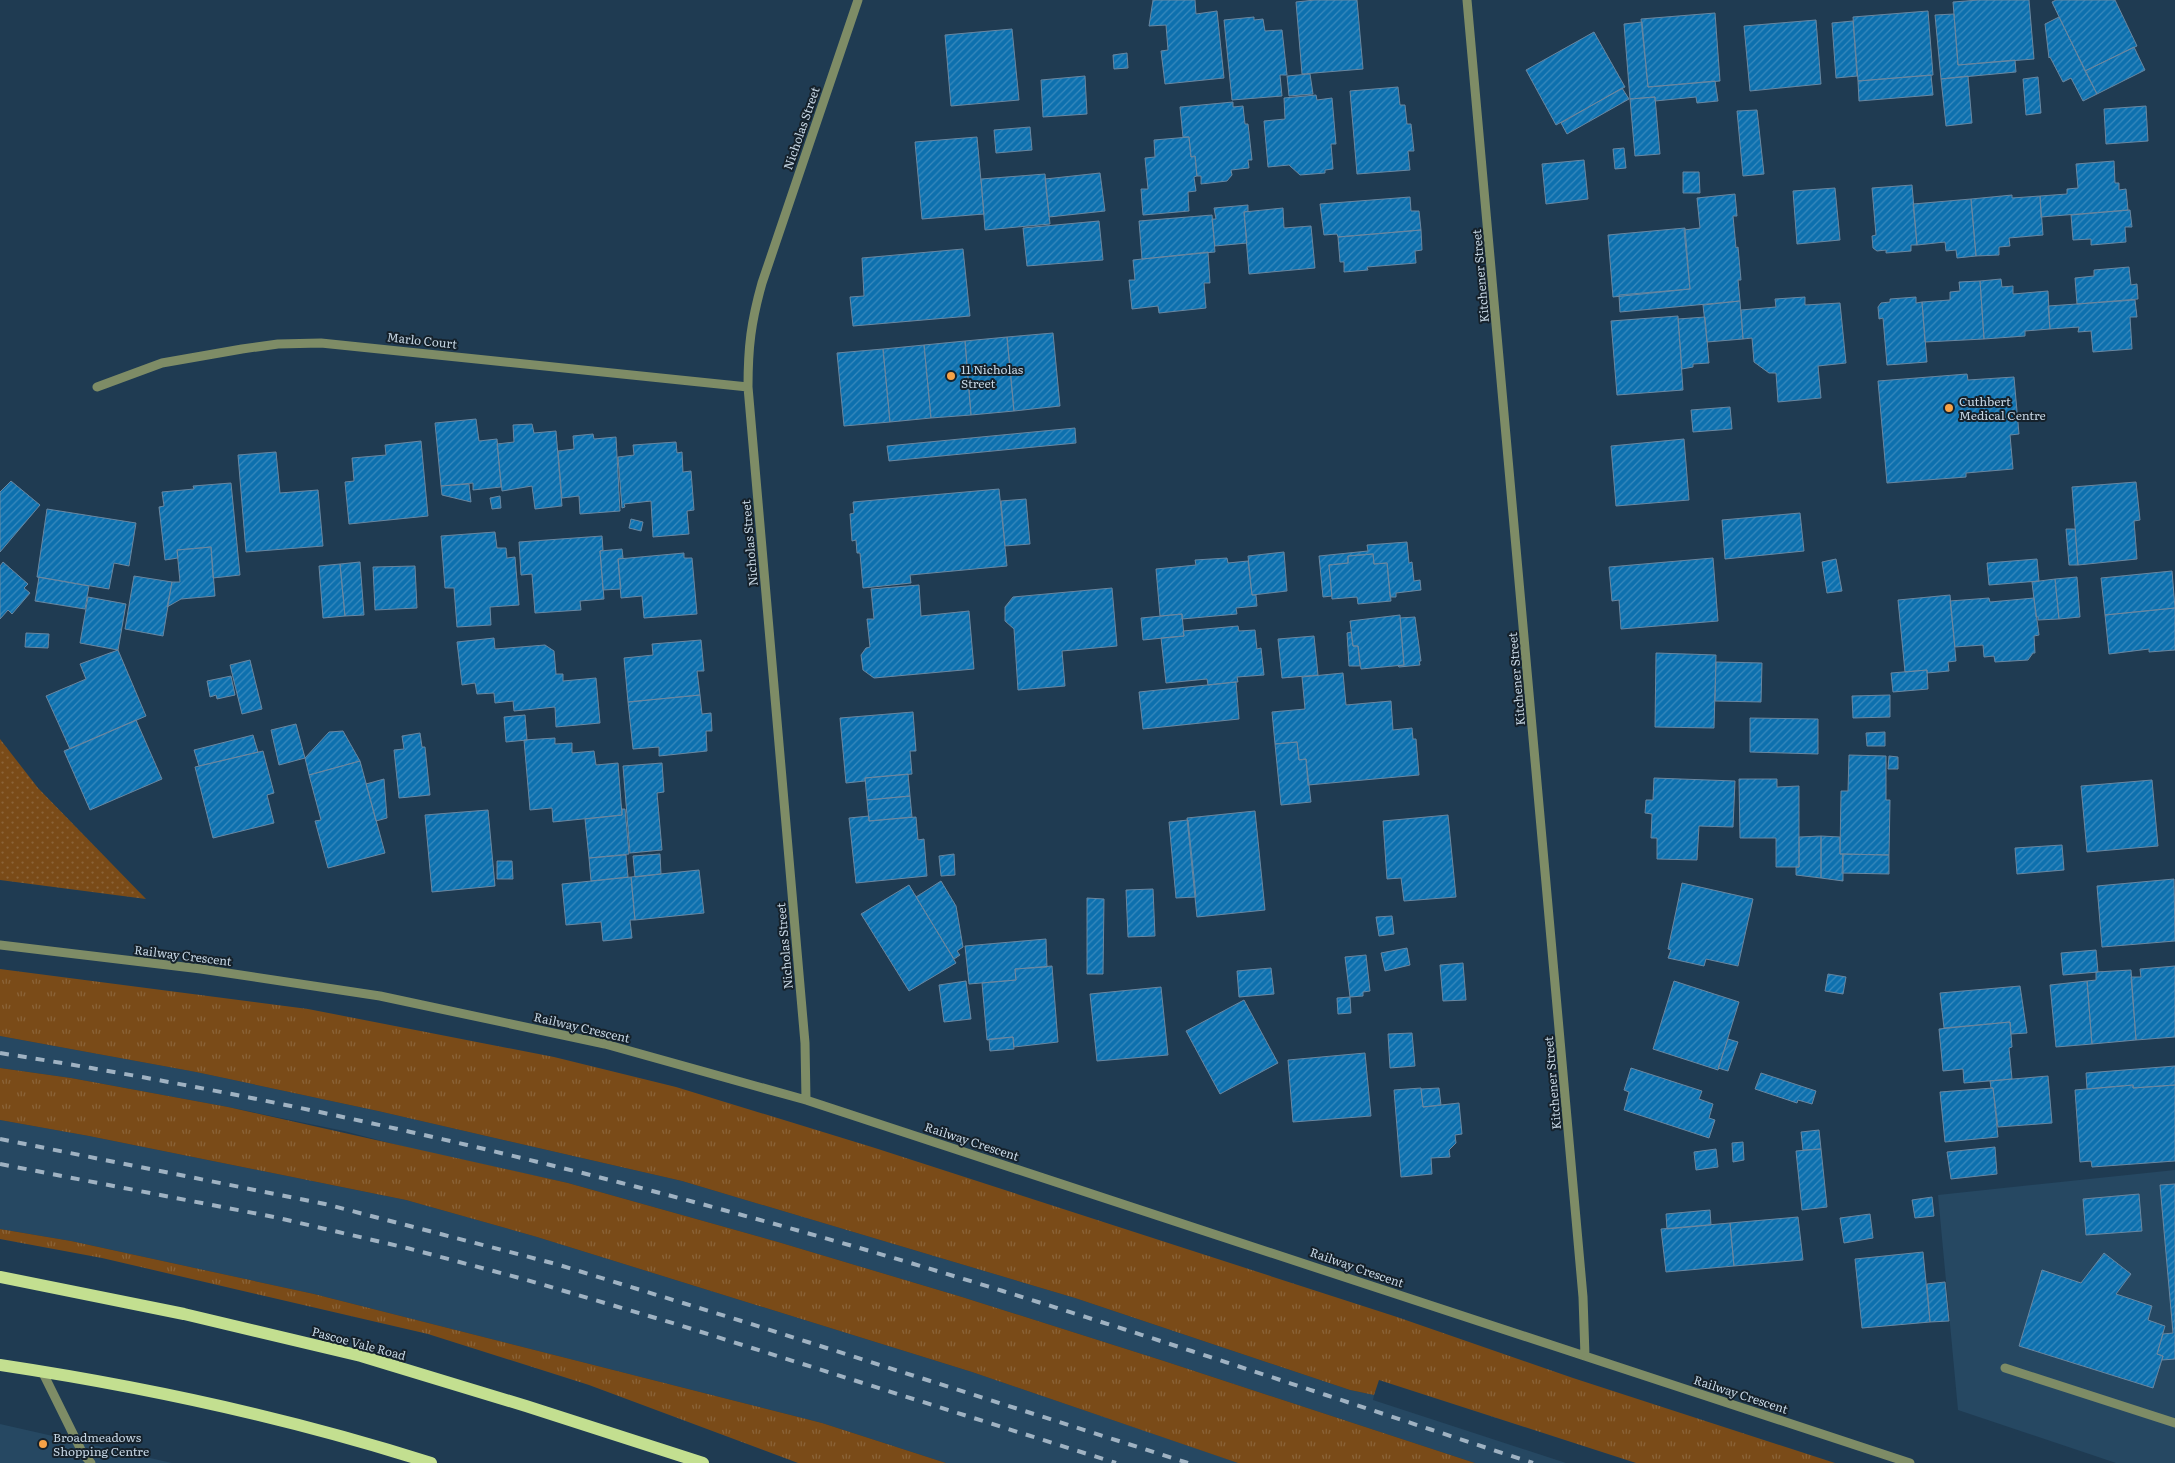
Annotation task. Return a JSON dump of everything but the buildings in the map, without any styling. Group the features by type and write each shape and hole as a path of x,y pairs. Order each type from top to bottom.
{"main road":[{"name":"Pascoe Vale Road","path":"0,1277 184,1314 361,1356 703,1463"},
{"path":"0,1365 105,1381 241,1410 362,1441 431,1463"}],"street":[{"name":"Nicholas Street","path":"806,1100 805,1043 748,387 748,348 753,316 858,0"},
{"name":"Kitchener Street","path":"1466,0 1553,950 1583,1297 1585,1356"},
{"name":"Marlo Court","path":"97,387 162,363 251,348 321,343 748,387"},
{"name":"Railway Crescent","path":"0,945 201,969 380,996 605,1044 806,1100 1234,1239 1910,1463"},
{"path":"2005,1368 2175,1423"},
{"path":"42,1371 83,1454 91,1463"}],"shaded area":[{"path":"0,1036 196,1072 378,1111 682,1181 1075,1298 1350,1390 1374,1395 1373,1400 1566,1463 1475,1463 962,1297 778,1242 568,1183 412,1149 344,1131 228,1107 71,1078 0,1068"},
{"path":"0,1120 89,1136 406,1200 537,1237 972,1372 1239,1463 946,1463 822,1423 314,1294 71,1241 0,1229"},
{"path":"2175,1170 2175,1463 2116,1463 1958,1410 1938,1195"},
{"name":"Broadmeadows Shopping Centre","path":"0,1424 172,1463 0,1463"}],"green space":[{"path":"0,739 38,788 146,899 0,880"},
{"path":"0,969 308,1009 554,1057 676,1087 875,1148 1397,1317 1573,1378 1835,1463 1636,1463 1379,1380 1374,1395 1350,1390 1075,1298 682,1181 378,1111 196,1072 0,1036"},
{"path":"0,1068 71,1078 228,1107 568,1183 778,1242 962,1297 1475,1463 1238,1463 972,1372 537,1237 406,1200 89,1136 0,1120"},
{"path":"0,1229 71,1241 314,1294 822,1423 946,1463 798,1463 589,1385 428,1334 102,1258 0,1239"}],"railway":[{"path":"0,1053 112,1072 336,1115 447,1140 668,1195 887,1256 1049,1305 1533,1463"},
{"path":"0,1139 325,1204 556,1264 1188,1463"},
{"path":"0,1164 274,1217 407,1248 527,1280 676,1324 1116,1463"}],"place":[{"name":"11 Nicholas Street","path":"951,376"},
{"name":"Cuthbert Medical Centre","path":"1949,408"},
{"name":"Broadmeadows Shopping Centre","path":"43,1444"}]}
